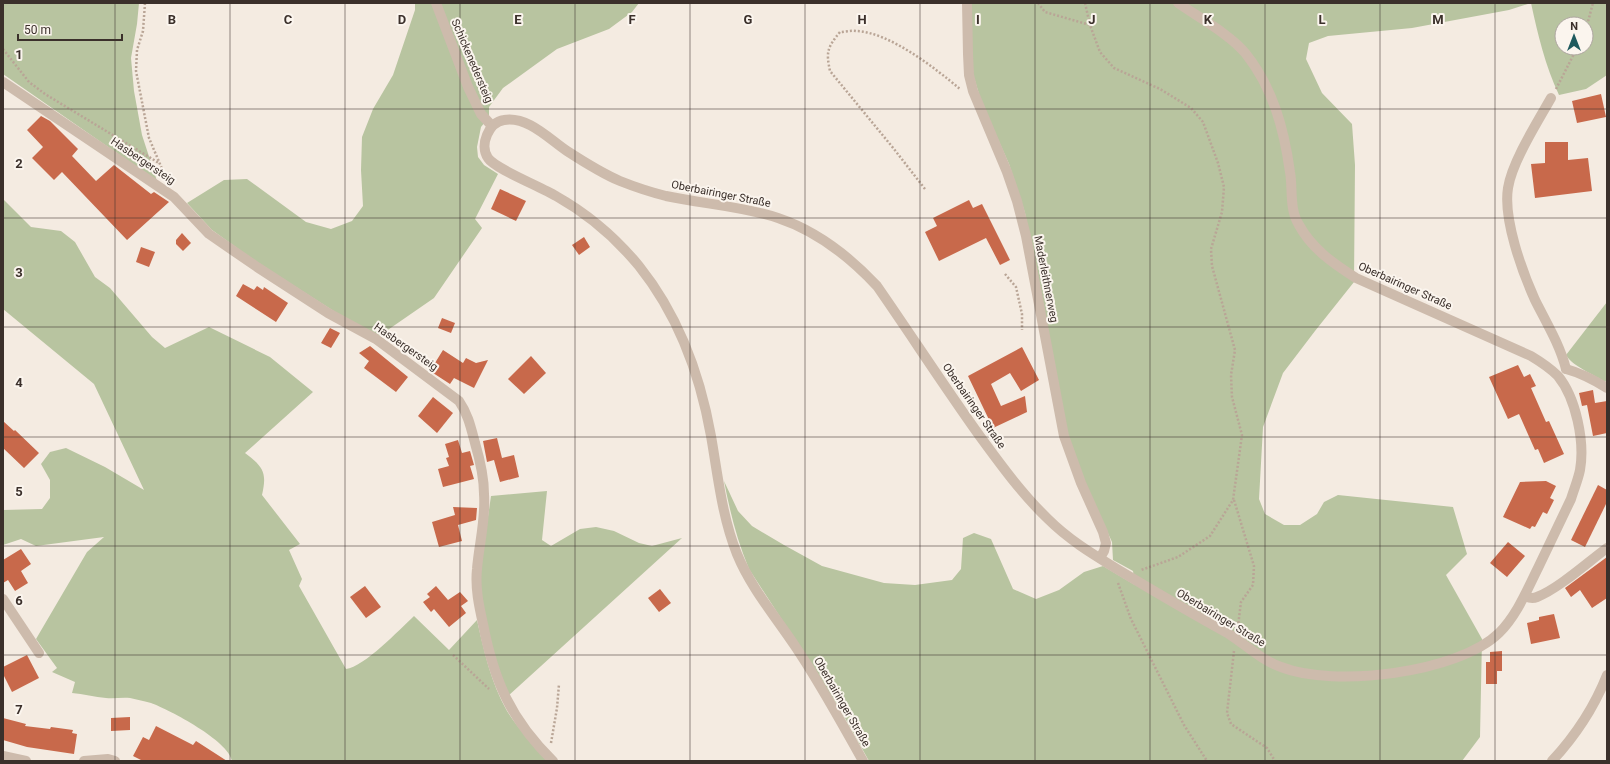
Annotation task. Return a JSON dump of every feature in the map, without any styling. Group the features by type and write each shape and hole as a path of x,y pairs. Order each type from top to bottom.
{"street":[{"name":"Schickenedersteig","path":"436,3 468,87 481,114 492,126"},
{"name":"Maderleithnerweg","path":"967,3 969,75 976,99 1007,172 1017,201 1026,236 1064,436 1081,483 1103,532 1106,543 1104,552 1100,558"},
{"name":"Oberbairinger Straße","path":"862,761 797,649 757,592 738,556 727,520 711,435 698,379 683,338 668,309 654,286 637,264 599,225 556,196 506,171 488,159 485,143 487,133 492,126 502,120 513,119 524,122 537,129 586,163 612,178 637,188 663,195 723,205 777,217 820,237 861,268 877,286 957,405 1011,478 1049,520 1069,537 1100,558 1236,639 1256,654 1281,667 1304,673 1338,676 1403,672 1430,667 1464,655 1488,642 1500,632 1515,613 1525,596 1571,499 1580,470 1580,440 1578,422 1566,390 1558,377 1546,366 1525,353 1356,278 1332,263 1312,245 1298,224 1292,204 1290,174 1285,140 1277,111 1264,81 1245,53 1227,37 1178,3"},
{"name":"Hasbergersteig","path":"3,82 174,197 209,234 328,313 376,339 459,401 465,410 471,426 479,457 484,488 483,514 476,570 476,587 479,606 495,672 508,703 532,739 550,758"},
{"path":"1551,98 1528,139 1511,176 1507,200 1517,252 1534,298 1563,357 1566,369"},
{"path":"1558,377 1566,369"},
{"path":"1566,369 1579,372 1607,388"},
{"path":"1525,596 1531,598 1536,597 1551,590 1607,548"},
{"path":"3,599 39,653"},
{"path":"1552,761 1570,742 1588,715 1599,695 1607,675"},
{"path":"3,756 26,761"},
{"path":"84,761 108,759 115,761"}],"path":[{"path":"3,49 29,82 45,94 159,164 149,138 136,71 137,50 143,31 145,3"},
{"path":"1038,3 1045,12 1090,25"},
{"path":"1085,3 1090,25 1100,52 1114,68 1160,89 1191,108 1203,122 1218,163 1224,187 1222,212 1212,250 1212,266 1235,350 1231,376 1232,396 1242,435 1233,500 1210,536 1178,557 1128,575"},
{"path":"1590,16 1593,3"},
{"path":"925,189 830,71 827,55 832,42 840,32 856,31 874,34 896,44 921,60 965,94 976,99"},
{"path":"1551,98 1573,56"},
{"path":"1005,274 1016,287 1022,314 1022,330"},
{"path":"1116,568 1116,577 1131,619 1184,725 1207,761"},
{"path":"453,655 494,694 508,703"},
{"path":"550,758 559,684"}],"green space":[{"path":"3,3 139,3 131,58 134,91 142,135 157,181 3,74"},
{"path":"415,3 639,3 632,12 609,29 557,49 503,88 489,107 489,117 481,127 477,147 478,157 484,165 498,174 475,219 482,228 434,298 379,336 340,315 258,263 212,230 187,203 224,180 247,179 306,222 331,229 352,221 363,206 361,170 362,137 373,109 393,75 415,10"},
{"path":"970,3 1531,3 1509,10 1412,28 1328,36 1309,43 1306,59 1322,93 1352,124 1355,165 1354,282 1283,373 1263,427 1259,499 1265,514 1284,525 1300,525 1317,514 1324,502 1338,495 1453,507 1467,554 1446,575 1482,639 1480,737 1462,761 869,761 841,711 749,569 734,526 724,481 738,511 752,526 822,566 884,583 915,585 952,580 961,569 963,538 974,533 991,539 1013,589 1036,599 1059,590 1084,572 1103,566 1135,585 1133,571 1113,560 1112,542 1088,490 1068,435 1025,213 1009,164 981,101 973,74"},
{"path":"1531,3 1607,3 1607,75 1586,89 1559,95 1539,38"},
{"path":"3,199 31,227 61,231 75,242 95,277 110,288 152,337 165,348 209,327 270,357 313,392 245,453 256,462 262,471 264,481 262,495 300,544 289,550 302,579 299,586 346,669 362,662 371,655 414,616 449,650 477,620 489,667 501,700 526,737 548,761 232,761 221,744 198,727 149,702 130,698 106,698 72,693 75,682 52,672 57,668 36,639 87,552 104,537 36,546 21,539 3,545 3,510 42,509 50,498 50,480 41,464 50,452 66,448 105,467 144,490 94,384 3,309"},
{"path":"1607,302 1607,380 1605,382 1578,367 1566,355"},
{"path":"547,491 542,540 551,546 580,529 596,527 614,531 639,543 652,546 682,538 508,696 488,636 479,579 491,496"}],"building":[{"path":"1601,94 1606,117 1577,123 1572,101"},
{"path":"41,116 50,121 78,149 72,156 96,181 114,165 151,194 154,192 169,202 127,240 62,172 54,180 32,158 43,147 27,130"},
{"path":"1545,142 1568,142 1568,160 1588,158 1592,191 1535,198 1531,164 1545,163"},
{"path":"500,189 526,201 516,221 491,209"},
{"path":"969,200 973,208 982,204 1010,260 1000,265 986,238 939,261 925,232 937,226 933,218"},
{"path":"182,233 191,243 183,251 176,244 176,240"},
{"path":"584,237 590,247 579,255 572,245"},
{"path":"141,247 155,252 149,267 136,262"},
{"path":"243,284 254,290 257,286 263,290 264,287 288,303 276,322 236,296"},
{"path":"442,318 455,323 451,333 438,328"},
{"path":"330,328 340,333 331,348 321,343"},
{"path":"370,346 408,377 396,392 364,368 369,361 359,353"},
{"path":"1022,347 1039,380 1021,391 1010,373 991,384 1001,406 1025,396 1027,412 993,428 968,376"},
{"path":"443,350 463,363 466,358 476,363 488,360 474,388 454,378 450,384 430,371"},
{"path":"531,356 546,373 524,394 508,379"},
{"path":"1518,365 1524,377 1530,374 1536,386 1531,388 1546,422 1549,421 1564,454 1544,463 1538,449 1535,450 1519,414 1508,419 1489,377"},
{"path":"1593,390 1595,403 1607,401 1607,433 1593,436 1587,405 1582,406 1579,393"},
{"path":"433,397 453,413 437,433 418,416"},
{"path":"3,421 14,431 15,430 39,453 24,468 3,448"},
{"path":"497,438 502,458 514,455 519,477 500,482 494,460 487,462 483,441"},
{"path":"458,440 462,453 470,451 474,465 470,466 474,479 443,487 438,469 449,466 446,458 449,457 445,444"},
{"path":"1546,481 1556,486 1550,498 1554,500 1547,514 1543,512 1535,527 1532,526 1530,529 1503,517 1520,482"},
{"path":"1598,485 1607,490 1607,502 1585,547 1571,540"},
{"path":"453,507 477,508 476,520 458,525 462,541 439,547 432,522 455,515"},
{"path":"1508,542 1525,556 1507,577 1490,563"},
{"path":"21,549 31,564 21,571 28,583 15,591 8,580 3,583 3,560"},
{"path":"1607,557 1607,598 1592,608 1580,590 1571,597 1565,588"},
{"path":"365,586 381,607 366,618 350,597"},
{"path":"436,586 448,600 460,592 468,601 461,606 466,613 449,627 434,609 431,612 423,602 430,597 427,594"},
{"path":"660,589 671,603 659,612 648,598"},
{"path":"1554,614 1560,638 1531,644 1527,623 1539,620 1539,617"},
{"path":"1502,651 1502,671 1497,671 1497,684 1486,684 1486,662 1490,662 1490,652"},
{"path":"27,655 39,678 12,692 3,674 3,667"},
{"path":"130,717 130,730 111,731 111,718"},
{"path":"3,718 26,724 25,726 73,730 72,733 77,734 74,754 27,747 3,740"},
{"path":"156,726 193,745 196,741 227,761 143,761 133,756 143,737 149,740"}]}
